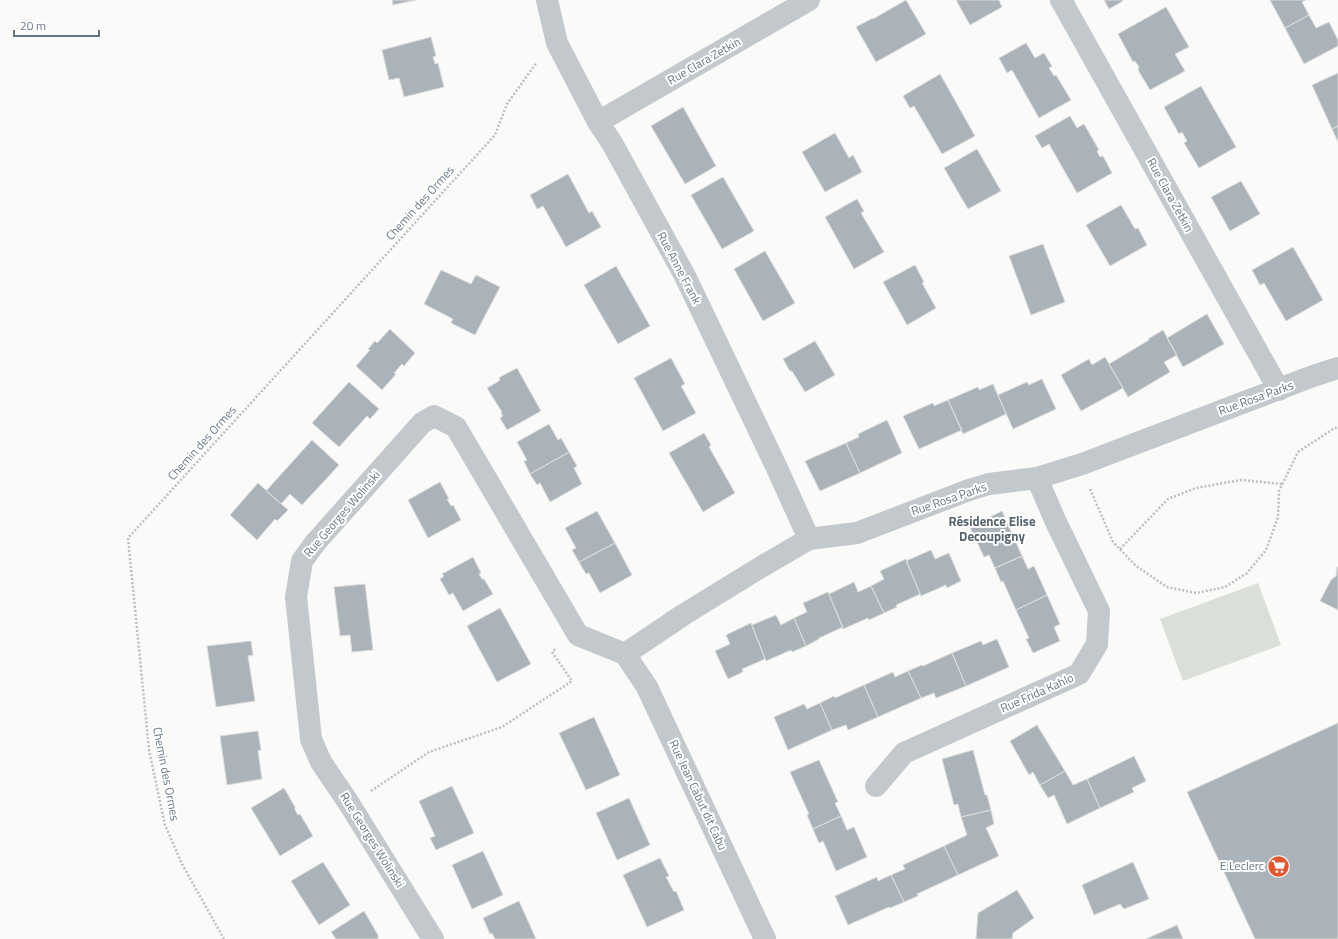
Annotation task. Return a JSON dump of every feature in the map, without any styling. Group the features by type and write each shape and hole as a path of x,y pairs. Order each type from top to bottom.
{"street":[{"name":"Rue Anne Frank","path":"547,0 557,43 598,122 612,143 685,276 776,466 809,539"},
{"name":"Rue Clara Zetkin","path":"598,122 809,0"},
{"name":"Rue Clara Zetkin","path":"1061,0 1279,390"},
{"name":"Rue Rosa Parks","path":"625,654 683,615 809,539 857,533 969,490 989,484 1037,478 1082,464 1313,376 1338,368"},
{"name":"Rue Georges Wolinski","path":"432,939 350,805 321,762 311,739 296,597 302,561 315,543 422,423 434,416 456,427 578,635"},
{"name":"Rue Frida Kahlo","path":"876,786 904,753 1079,674 1097,644 1099,611 1055,520 1037,478"},
{"path":"578,635 625,654"},
{"name":"Rue Jean Cabut dit Cabu","path":"625,654 647,687 765,939"}],"path":[{"name":"Chemin des Ormes","path":"224,939 182,864 165,825 149,750 128,538 495,135 507,104 548,47 557,43"},
{"path":"1082,464 1095,503 1113,542 1136,566 1167,588 1196,593 1225,587 1247,573 1266,550 1278,517 1279,491 1298,452 1338,427"},
{"path":"1120,549 1168,499 1196,488 1241,480 1282,484"},
{"path":"350,805 429,752 502,727 572,682 552,652 578,635"}],"shaded area":[{"path":"1258,583 1281,645 1183,681 1160,619"}],"building":[{"path":"392,0 416,0 393,5"},
{"path":"906,0 926,34 876,62 856,27"},
{"path":"956,0 999,0 1002,7 970,25"},
{"path":"1104,0 1122,0 1123,1 1109,9"},
{"path":"1270,0 1306,0 1302,2 1309,15 1285,28"},
{"path":"1166,7 1189,47 1175,54 1185,71 1150,90 1138,70 1139,67 1135,61 1133,62 1118,34"},
{"path":"1309,15 1316,28 1329,22 1338,40 1338,46 1304,64 1285,28"},
{"path":"431,37 436,56 433,57 435,64 438,63 444,87 404,97 399,78 389,80 382,50"},
{"path":"1026,43 1035,58 1044,53 1052,66 1049,68 1054,76 1056,75 1071,100 1039,118 1012,70 1007,73 999,58"},
{"path":"1338,73 1338,126 1332,129 1312,85"},
{"path":"940,74 975,136 942,154 914,106 910,108 903,96"},
{"path":"1201,86 1236,147 1199,168 1184,143 1187,141 1182,132 1179,134 1164,107"},
{"path":"683,107 716,166 685,184 651,126"},
{"path":"1070,116 1077,128 1084,124 1099,150 1097,151 1100,157 1103,156 1112,173 1077,193 1049,144 1042,148 1035,136"},
{"path":"1338,126 1338,142 1332,129"},
{"path":"835,133 849,158 853,155 862,172 825,192 802,152"},
{"path":"977,149 1001,191 968,209 944,168"},
{"path":"568,174 589,213 592,211 601,227 566,247 543,206 537,209 530,195"},
{"path":"723,177 754,231 722,249 691,195"},
{"path":"1241,181 1260,214 1230,231 1211,197"},
{"path":"857,199 864,211 861,213 884,252 854,269 825,217"},
{"path":"1121,205 1135,229 1138,228 1147,245 1110,266 1086,225"},
{"path":"1043,244 1065,302 1031,315 1009,256"},
{"path":"1293,247 1323,300 1286,321 1264,283 1260,285 1252,270"},
{"path":"765,251 795,303 763,321 734,269"},
{"path":"915,265 924,282 922,283 936,308 907,325 883,282"},
{"path":"616,266 650,326 618,344 584,285"},
{"path":"441,270 471,284 476,275 500,287 475,335 451,323 453,319 424,304"},
{"path":"1207,314 1224,344 1183,367 1167,338"},
{"path":"390,329 415,353 404,366 402,364 394,373 396,374 382,390 356,366 370,350 368,349 375,341 377,343"},
{"path":"1163,330 1177,355 1164,362 1170,372 1128,397 1109,364"},
{"path":"815,341 835,375 805,392 783,359"},
{"path":"1105,357 1123,388 1081,411 1061,375 1089,359 1092,365"},
{"path":"671,358 685,384 681,386 696,413 663,431 634,378"},
{"path":"517,368 541,411 507,430 500,418 503,416 501,413 502,412 487,388 499,381 500,377"},
{"path":"1042,379 1056,409 1013,429 998,395 1027,382 1029,385"},
{"path":"349,382 379,409 370,419 367,416 339,447 312,423"},
{"path":"993,384 1006,414 963,434 948,400 978,387 979,390"},
{"path":"948,400 962,430 919,449 903,416 933,403 934,406"},
{"path":"887,420 902,453 860,473 846,443 859,437 858,434"},
{"path":"549,424 558,440 561,438 569,452 530,474 524,461 527,460 517,442"},
{"path":"704,433 711,445 709,447 735,493 703,512 669,453"},
{"path":"312,440 339,465 302,505 290,494 281,504 266,491"},
{"path":"846,443 860,473 820,491 805,461"},
{"path":"569,452 577,466 574,468 582,484 550,502 540,483 537,485 530,474"},
{"path":"440,482 449,499 447,499 451,506 453,505 461,520 428,538 408,500"},
{"path":"258,483 288,510 277,521 275,519 257,540 230,515"},
{"path":"597,511 615,543 579,562 572,550 576,548 565,528"},
{"path":"1002,511 1022,556 995,568 989,555 984,557 970,527"},
{"path":"615,543 632,575 600,593 589,573 586,574 579,562"},
{"path":"931,550 935,559 949,553 961,581 947,588 946,585 921,596 906,561"},
{"path":"1022,556 1028,569 1034,566 1047,595 1016,610 1003,581 1001,582 995,568"},
{"path":"473,557 481,573 479,574 482,579 484,579 493,594 463,611 453,593 449,595 440,579 444,576 442,574"},
{"path":"906,559 920,594 896,605 897,607 884,613 871,586 884,579 880,571"},
{"path":"1337,567 1338,610 1320,601 1331,580 1336,576"},
{"path":"854,582 858,592 871,586 884,613 843,629 829,594"},
{"path":"365,584 373,650 352,652 350,635 340,636 334,587"},
{"path":"828,592 843,627 806,646 794,618 807,612 803,603"},
{"path":"1047,595 1060,624 1054,627 1060,641 1033,653 1026,639 1029,638 1016,610"},
{"path":"500,608 531,664 497,682 467,626"},
{"path":"776,615 781,625 794,618 806,646 792,652 791,650 766,661 752,625"},
{"path":"751,623 765,659 742,669 743,672 728,679 715,651 730,644 726,635"},
{"path":"997,639 1009,667 966,686 952,653 981,641 983,645"},
{"path":"251,641 253,655 248,656 255,701 216,707 207,646"},
{"path":"952,653 966,686 936,698 934,693 921,698 908,671"},
{"path":"908,671 921,698 878,717 864,685 893,672 895,677"},
{"path":"864,685 878,717 848,730 846,725 832,730 820,703"},
{"path":"820,703 832,730 788,750 774,717 804,704 807,709"},
{"path":"594,717 620,775 586,790 559,733"},
{"name":"E.Leclerc","path":"1338,723 1338,939 1255,939 1187,792"},
{"path":"1037,725 1065,771 1040,785 1033,772 1029,775 1010,741"},
{"path":"258,731 261,750 258,751 262,779 227,785 220,736"},
{"path":"973,750 985,795 987,795 991,810 961,817 958,804 954,805 942,759"},
{"path":"1134,756 1146,781 1132,788 1134,792 1100,808 1087,779"},
{"path":"819,760 838,802 835,803 841,816 813,829 807,815 809,814 790,772"},
{"path":"1065,771 1073,785 1087,779 1100,808 1067,824 1054,795 1048,798 1040,785"},
{"path":"452,786 474,833 436,850 430,838 435,836 419,801"},
{"path":"284,788 298,815 300,814 313,836 280,856 251,808"},
{"path":"629,798 650,845 617,860 596,813"},
{"path":"991,810 994,824 986,828 999,856 958,875 944,846 967,835 961,817"},
{"path":"841,816 847,830 854,827 867,857 836,871 823,841 819,843 813,829"},
{"path":"944,846 958,875 917,894 918,896 904,902 891,875 905,869 903,865"},
{"path":"483,851 503,895 472,909 452,865"},
{"path":"660,858 669,876 666,877 674,892 676,891 684,910 647,927 623,875"},
{"path":"323,862 350,905 319,925 291,881"},
{"path":"1133,862 1149,899 1124,909 1120,904 1094,915 1082,885"},
{"path":"891,875 904,902 848,925 835,896 877,877 878,881"},
{"path":"1017,890 1034,918 1013,933 1012,939 976,939 978,913"},
{"path":"519,901 536,939 495,939 492,933 490,934 483,918"},
{"path":"364,911 378,935 378,939 336,939 331,932"},
{"path":"1177,925 1183,939 1146,939"}],"place":[{"name":"E.Leclerc","path":"1279,866"}],"district":[{"name":"Résidence Elise Decoupigny","path":"992,528"}]}
